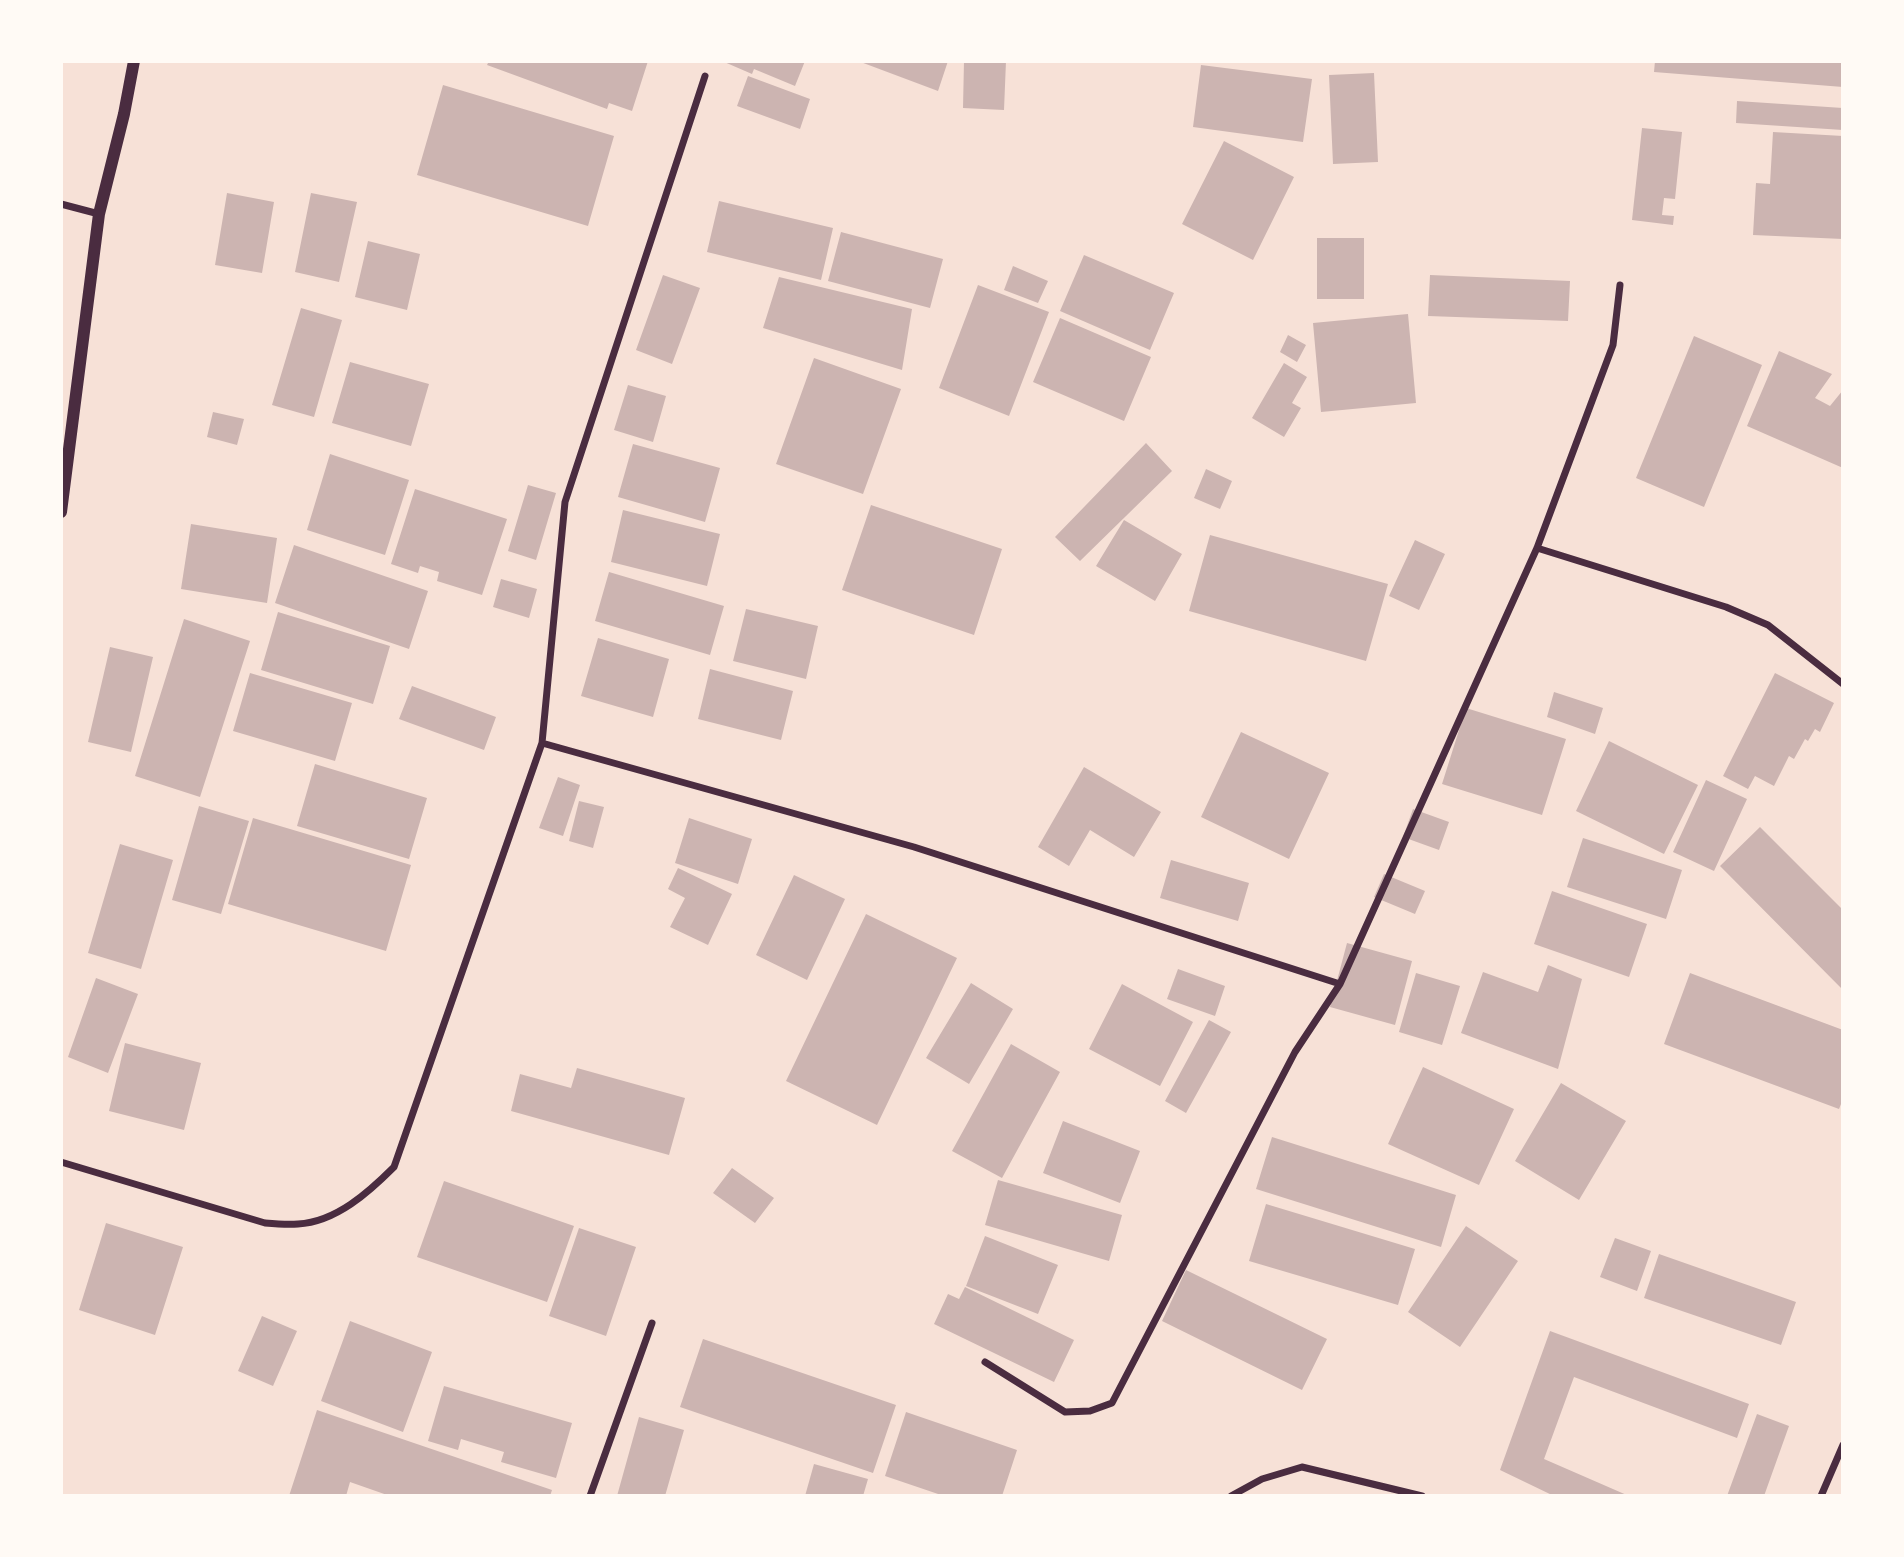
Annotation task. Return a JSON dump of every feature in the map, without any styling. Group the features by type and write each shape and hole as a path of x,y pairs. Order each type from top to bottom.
{"street":[{"path":"61,512 99,214 134,61"},
{"path":"61,1162 265,1223 299,1224 328,1217 370,1191 394,1167 542,743 565,502 705,76"},
{"path":"61,204 99,214"},
{"path":"985,1362 1065,1412 1090,1411 1112,1403 1295,1052 1340,984 1537,548 1613,345 1620,285"},
{"path":"1537,548 1726,607 1768,625 1843,684"},
{"path":"542,743 914,848 1340,984"},
{"path":"590,1496 652,1323"},
{"path":"1821,1496 1843,1445"},
{"path":"1231,1496 1262,1479 1302,1467 1422,1496"}],"building":[{"path":"489,61 648,61 632,111 609,103 607,109 487,65"},
{"path":"722,61 805,61 795,86 754,69 752,74"},
{"path":"858,61 948,61 938,91"},
{"path":"964,61 1006,61 1004,110 963,108"},
{"path":"1655,61 1843,61 1843,87 1654,72"},
{"path":"1201,65 1312,79 1303,142 1193,127"},
{"path":"1374,73 1378,162 1333,164 1329,75"},
{"path":"748,76 810,99 800,129 737,106"},
{"path":"443,85 614,136 588,226 417,175"},
{"path":"1737,101 1843,108 1843,130 1736,123"},
{"path":"1642,128 1682,132 1675,199 1664,198 1662,215 1674,216 1673,225 1632,220"},
{"path":"1773,132 1843,136 1843,239 1753,235 1756,183 1770,184"},
{"path":"1224,141 1294,177 1253,260 1182,224"},
{"path":"227,193 274,202 262,273 215,265"},
{"path":"311,193 357,202 339,282 295,272"},
{"path":"719,201 833,228 821,280 707,252"},
{"path":"841,232 943,259 930,308 828,281"},
{"path":"1317,238 1364,238 1364,299 1317,299"},
{"path":"368,241 420,254 407,310 355,297"},
{"path":"1084,255 1174,293 1150,350 1060,311"},
{"path":"1013,266 1048,281 1038,303 1004,290"},
{"path":"663,275 700,288 672,364 636,350"},
{"path":"1430,275 1570,281 1568,321 1428,316"},
{"path":"779,277 912,309 902,370 763,328"},
{"path":"978,285 1049,312 1009,416 939,388"},
{"path":"301,308 342,320 314,417 272,405"},
{"path":"1408,314 1416,403 1321,412 1313,323"},
{"path":"1060,318 1151,357 1124,421 1033,382"},
{"path":"1288,335 1306,345 1297,362 1280,352"},
{"path":"1694,336 1762,365 1704,507 1636,478"},
{"path":"1779,351 1832,374 1815,398 1830,406 1843,390 1843,468 1747,426"},
{"path":"814,358 901,389 863,494 776,464"},
{"path":"350,362 429,384 411,446 332,423"},
{"path":"1284,363 1307,377 1292,403 1301,408 1284,437 1252,418"},
{"path":"628,385 666,396 653,442 614,430"},
{"path":"213,412 244,419 237,445 207,437"},
{"path":"1146,443 1172,471 1080,561 1055,537"},
{"path":"633,444 720,468 705,522 618,497"},
{"path":"330,454 409,480 385,555 307,530"},
{"path":"1206,469 1232,481 1220,509 1194,498"},
{"path":"528,485 556,493 536,560 508,551"},
{"path":"415,489 507,519 482,595 437,581 439,572 420,566 418,573 391,564"},
{"path":"871,505 1002,549 974,635 842,590"},
{"path":"623,510 720,534 707,586 611,562"},
{"path":"1124,520 1182,554 1155,601 1096,566"},
{"path":"191,524 277,538 267,603 181,589"},
{"path":"1210,535 1388,584 1366,661 1189,611"},
{"path":"1415,540 1445,554 1419,610 1389,596"},
{"path":"294,545 428,591 409,649 275,603"},
{"path":"609,572 724,606 710,655 595,621"},
{"path":"501,579 537,589 529,618 493,607"},
{"path":"746,609 818,626 806,679 733,661"},
{"path":"278,612 390,646 373,704 261,670"},
{"path":"184,619 250,641 200,797 135,776"},
{"path":"598,638 669,659 653,717 581,696"},
{"path":"110,647 153,657 131,752 88,742"},
{"path":"710,669 793,691 781,740 698,719"},
{"path":"250,673 352,703 335,761 233,731"},
{"path":"1775,673 1834,703 1820,732 1815,729 1808,741 1805,739 1794,759 1789,756 1774,786 1755,776 1748,789 1723,776"},
{"path":"412,686 496,717 484,750 399,719"},
{"path":"1554,692 1603,708 1595,734 1547,717"},
{"path":"1466,708 1566,739 1542,815 1442,784"},
{"path":"1241,732 1329,773 1289,859 1201,817"},
{"path":"1609,741 1698,785 1664,854 1576,811"},
{"path":"315,764 427,798 409,859 297,826"},
{"path":"1084,767 1161,812 1134,857 1090,830 1069,866 1038,847"},
{"path":"558,777 580,785 563,836 539,828"},
{"path":"1706,780 1747,799 1714,871 1673,852"},
{"path":"579,801 604,807 593,848 569,841"},
{"path":"199,806 249,821 221,914 172,900"},
{"path":"1413,809 1449,822 1439,850 1403,837"},
{"path":"253,818 411,865 386,951 228,904"},
{"path":"689,818 752,839 738,884 675,863"},
{"path":"1760,827 1843,910 1843,990 1720,866"},
{"path":"1583,838 1682,870 1666,919 1567,887"},
{"path":"120,844 173,860 141,969 88,953"},
{"path":"1171,860 1249,883 1238,921 1160,898"},
{"path":"678,868 732,894 708,945 670,927 685,898 668,889"},
{"path":"1384,874 1425,891 1415,914 1374,897"},
{"path":"794,875 845,899 807,980 756,955"},
{"path":"1552,891 1647,924 1629,977 1534,944"},
{"path":"866,914 957,958 877,1125 786,1081"},
{"path":"1347,943 1412,961 1395,1025 1330,1007"},
{"path":"1548,965 1582,979 1558,1069 1461,1033 1483,972 1538,992"},
{"path":"1178,969 1225,986 1215,1016 1167,999"},
{"path":"1416,973 1460,986 1442,1045 1399,1032"},
{"path":"1690,973 1843,1030 1843,1099 1839,1109 1664,1044"},
{"path":"96,978 138,994 108,1073 68,1057"},
{"path":"971,983 1013,1009 969,1084 926,1058"},
{"path":"1122,984 1193,1022 1160,1086 1089,1049"},
{"path":"1209,1020 1231,1032 1186,1113 1165,1101"},
{"path":"125,1043 201,1063 184,1130 109,1111"},
{"path":"1011,1044 1060,1072 1002,1178 952,1151"},
{"path":"1423,1067 1514,1109 1479,1185 1388,1144"},
{"path":"577,1068 685,1098 669,1155 511,1111 520,1074 571,1088"},
{"path":"1561,1083 1626,1121 1579,1200 1515,1161"},
{"path":"1063,1121 1140,1151 1120,1203 1043,1173"},
{"path":"1272,1137 1456,1195 1441,1247 1256,1189"},
{"path":"732,1168 774,1198 755,1223 713,1193"},
{"path":"998,1180 1122,1215 1109,1261 985,1225"},
{"path":"444,1181 574,1226 547,1302 417,1257"},
{"path":"1266,1204 1415,1249 1398,1305 1249,1261"},
{"path":"106,1223 183,1247 155,1335 79,1310"},
{"path":"1466,1226 1518,1261 1460,1347 1408,1312"},
{"path":"579,1228 636,1247 606,1336 549,1316"},
{"path":"985,1236 1058,1265 1038,1314 966,1286"},
{"path":"1615,1238 1651,1251 1637,1291 1600,1277"},
{"path":"1659,1254 1796,1302 1781,1345 1644,1298"},
{"path":"1186,1270 1327,1339 1302,1390 1162,1321"},
{"path":"965,1287 1074,1340 1054,1382 934,1324 948,1294 959,1299"},
{"path":"262,1316 297,1331 273,1386 238,1371"},
{"path":"350,1321 432,1352 403,1432 321,1401"},
{"path":"1550,1331 1749,1404 1737,1438 1574,1377 1544,1459 1629,1496 1554,1496 1500,1470"},
{"path":"703,1339 896,1405 873,1473 680,1407"},
{"path":"444,1386 572,1423 556,1478 501,1462 504,1452 461,1439 458,1450 428,1441"},
{"path":"317,1410 552,1490 550,1496 390,1496 350,1482 346,1496 289,1496"},
{"path":"906,1412 1017,1450 1002,1496 944,1496 885,1476"},
{"path":"1757,1414 1789,1426 1764,1496 1727,1496"},
{"path":"639,1417 684,1430 665,1496 617,1496"},
{"path":"814,1464 868,1479 863,1496 805,1496"}]}
